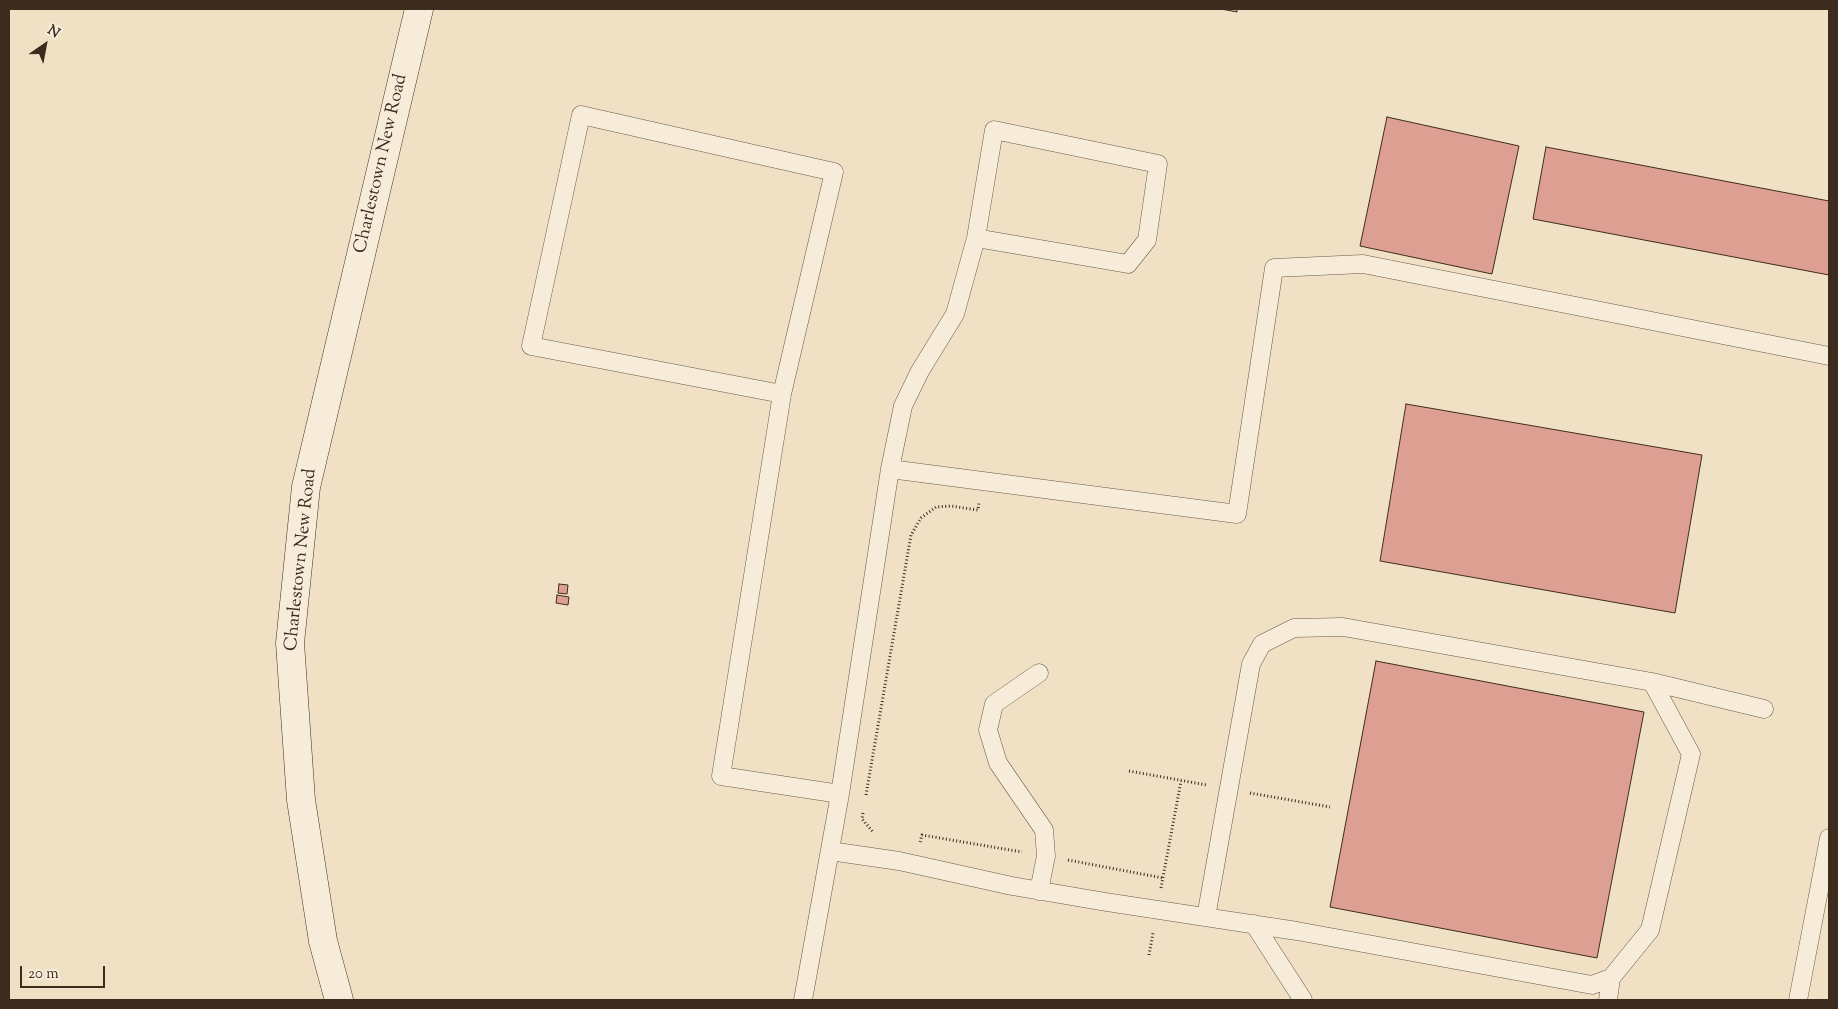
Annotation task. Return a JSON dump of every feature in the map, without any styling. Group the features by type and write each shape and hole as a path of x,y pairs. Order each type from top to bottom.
{"main road":[{"name":"Charlestown New Road","path":"339,1000 323,941 301,800 290,643 306,487 419,9"}],"lane":[{"path":"782,394 531,346 581,115 834,172 782,394 721,776 840,794"},
{"path":"803,1000 840,794 890,469 903,406 920,371 955,314 976,238 994,130 1158,164 1147,240 1128,264 976,238"},
{"path":"890,469 1237,514 1274,268 1363,264 1829,356"},
{"path":"1206,917 1251,664 1262,644 1294,628 1343,627 1652,682 1764,709"},
{"path":"1039,673 994,704 988,730 998,763 1044,830 1046,856 1039,891"},
{"path":"1608,1000 1611,978 1650,930 1691,754 1652,682"},
{"path":"1798,1000 1829,838"},
{"path":"830,851 899,861 1039,891 1254,924 1592,984 1611,978"},
{"path":"1254,924 1303,1000"}],"path":[{"path":"865,800 911,535 920,518 936,507 951,506 978,510 983,481"},
{"path":"1149,955 1181,780"},
{"path":"864,810 862,819 877,837"},
{"path":"919,849 922,835 1163,878"}],"building":[{"path":"1221,9 1237,9 1237,12"},
{"path":"1387,117 1519,146 1492,274 1360,246"},
{"path":"1546,147 1829,201 1829,275 1533,219"},
{"path":"1406,404 1702,455 1675,613 1380,561"},
{"path":"559,584 568,585 567,594 558,593"},
{"path":"557,595 569,597 568,605 556,603"},
{"path":"1376,661 1644,712 1597,958 1330,907"}]}
